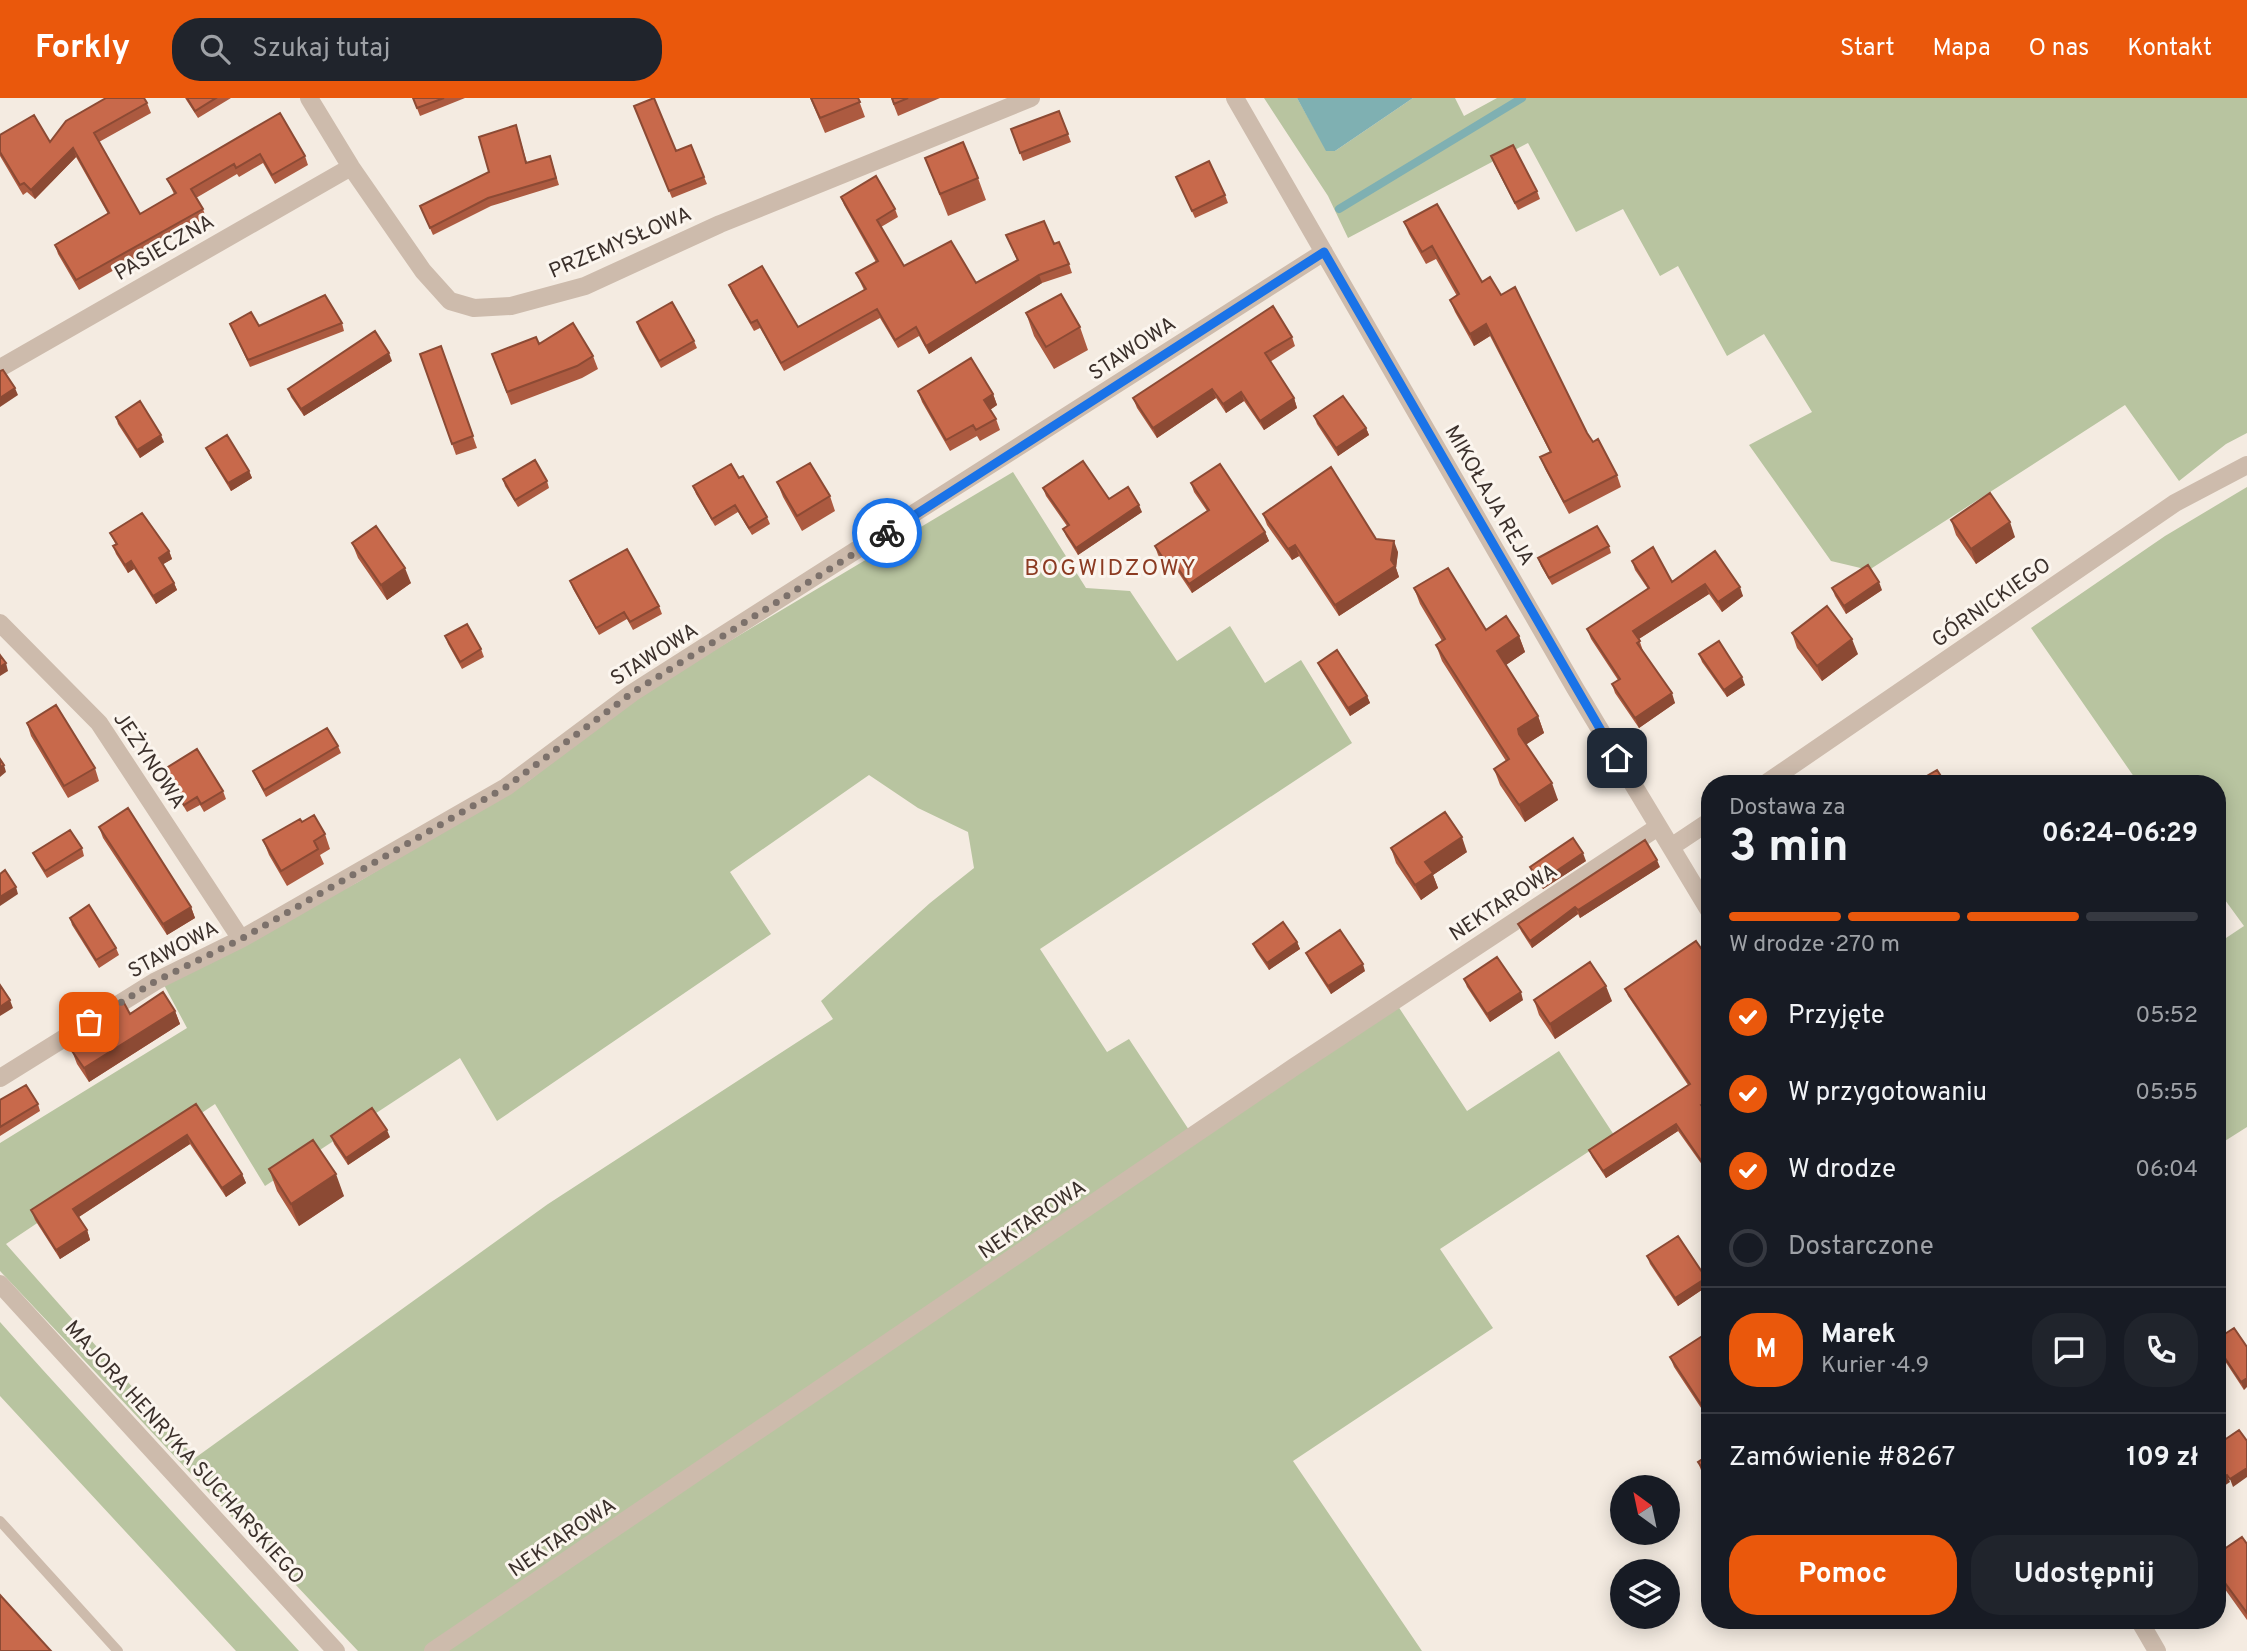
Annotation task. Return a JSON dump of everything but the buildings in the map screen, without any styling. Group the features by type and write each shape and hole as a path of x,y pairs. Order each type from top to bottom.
{"street":[{"name":"PRZEMYSŁOWA","path":"309,98 351,167 423,271 450,301 474,308 511,306 585,286 720,225 1031,98"},
{"name":"MIKOŁAJA REJA","path":"1235,98 1701,897"},
{"name":"PASIECZNA","path":"0,368 351,167"},
{"name":"STAWOWA","path":"0,1078 156,981 241,939 506,787 632,693 1324,252"},
{"name":"GÓRNICKIEGO","path":"1778,775 2175,503 2247,465"},
{"name":"JEŻYNOWA","path":"0,623 99,723 241,939"},
{"name":"NEKTAROWA","path":"433,1651 1294,1067 1658,827"},
{"path":"1671,847 1701,827"},
{"name":"MAJORA HENRYKA SUCHARSKIEGO","path":"0,1284 336,1651"},
{"path":"2144,1629 2157,1651"}],"lane":[{"path":"0,1521 118,1651"}],"green space":[{"path":"1264,98 1297,98 1327,151 1335,151 1413,98 1455,98 1464,116 1497,98 2247,98 2247,433 2226,444 2179,481 2125,405 1869,570 1831,561 1749,445 1812,412 1764,334 1727,356 1678,266 1660,276 1623,209 1576,232 1528,143 1348,238 1328,196"},
{"path":"1013,472 1086,588 1130,591 1177,661 1230,626 1265,683 1301,660 1352,743 1040,949 1107,1052 1129,1039 1189,1130 1390,994 1467,1111 1559,1051 1614,1135 1440,1249 1493,1328 1293,1461 1422,1651 358,1651 0,1271 0,1143 187,1028 164,985 358,882 530,780 614,710","holes":["869,775 918,808 968,832 974,868 930,903 821,1001 833,1019 548,1204 195,1458 6,1244 215,1104 265,1186 460,1058 497,1121 771,934 730,872"]},
{"path":"2247,487 2247,1127 2226,1140 2226,938 2244,926 2226,901 2226,775 2133,775 2031,628 2165,536"},
{"path":"0,1322 299,1651 236,1651 0,1396"}],"water":[{"path":"1297,98 1413,98 1335,151 1326,151"}],"waterway":[{"path":"1339,209 1522,98"}],"way so far":[{"path":"89,1022 156,981 241,939 506,787 632,693 887,533"}],"district":[{"name":"BOGWIDZOWY","path":"1111,567"}],"route":[{"path":"887,533 1324,252 1617,758"}]}
